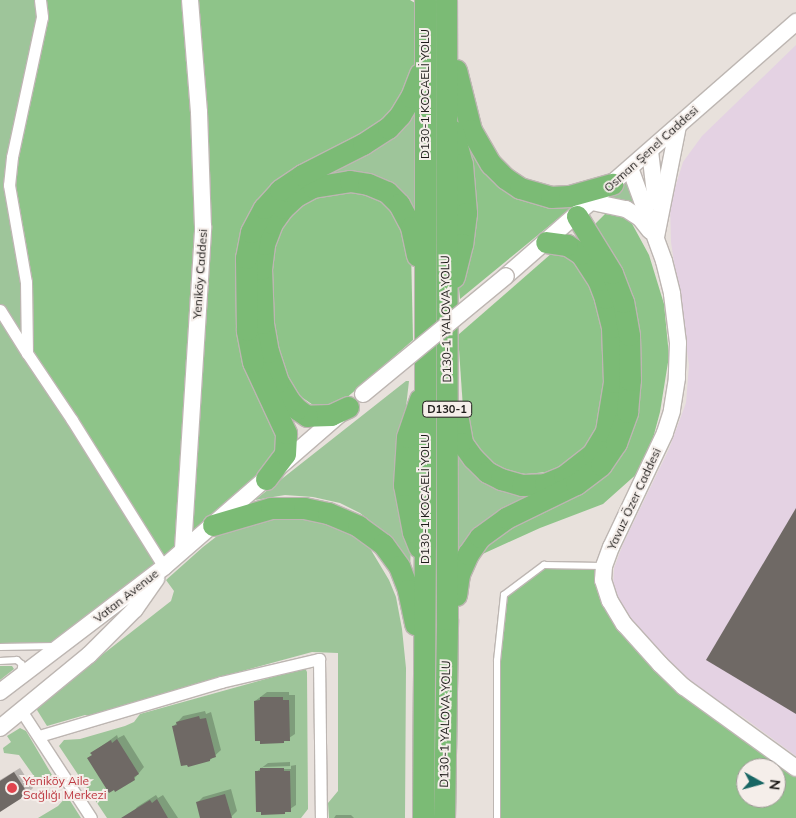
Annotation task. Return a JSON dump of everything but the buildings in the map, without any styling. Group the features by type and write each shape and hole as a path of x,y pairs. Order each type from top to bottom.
{"highway":[{"name":"D130-1 KOCAELİ YOLU","path":"422,818 425,562 425,0"},
{"path":"448,0 457,80 471,130 491,164 505,178 520,188 551,197 569,196 612,184"},
{"name":"D130-1 YALOVA YOLU","path":"444,818 446,299 455,273 466,212 462,164 446,104 448,0"},
{"path":"266,479 285,454 286,439 283,423 267,395 253,362 247,330 246,258 251,232 264,208 280,190 302,175 363,144 388,128 400,115 411,97 425,62"},
{"path":"356,401 331,415 307,416 297,409 278,382 268,352 263,323 261,269 264,244 272,223 283,208 296,196 313,187 332,182 350,181 368,184 387,192 399,204 411,227 425,305"},
{"path":"449,818 456,596 459,574 465,560 480,537 506,518 576,484 601,465 616,443 627,412 630,371 629,335 623,302 584,209"},
{"path":"447,357 462,443 487,472 501,479 522,485 545,484 564,476 593,453 606,431 611,409 614,382 612,328 598,280 581,254 567,245 546,242"},
{"path":"213,525 271,508 304,508 328,513 358,526 383,544 399,566 408,590 415,623 423,702"}],"street":[{"path":"27,353 26,282 9,185 12,157 42,17 40,0"},
{"name":"Yeniköy Caddesi","path":"183,549 203,227 199,112 190,0"},
{"name":"Osman Şenel Caddesi","path":"164,566 356,401 546,242 796,22"},
{"name":"Yavuz Özer Caddesi","path":"656,239 678,126"},
{"name":"Yavuz Özer Caddesi","path":"650,150 656,190 656,239"},
{"name":"Yavuz Özer Caddesi","path":"630,168 668,278 676,318 677,378 672,411 651,466 623,521 604,566 603,580 610,601 624,624 646,650 684,687 796,768"},
{"name":"Yavuz Özer Caddesi","path":"584,209 626,209 640,218 656,239"},
{"path":"0,310 164,566"},
{"name":"Vatan Avenue","path":"0,692 164,566"},
{"name":"Vatan Avenue","path":"0,728 22,712 89,655 135,610 164,566"},
{"path":"39,736 221,682 319,659 321,818"},
{"path":"22,712 91,818"}],"lane":[{"path":"497,818 497,661 504,595 544,565 604,566"},
{"path":"0,647 62,646"},
{"path":"0,661 17,660 22,664 16,681"}],"shaded area":[{"path":"796,45 796,756 743,717 705,694 656,650 625,613 613,587 614,568 623,544 669,449 686,403 689,365 671,242 670,204 683,162 702,136"}],"green space":[{"path":"0,0 40,0 164,567 62,646 0,647"},
{"path":"40,0 410,0 425,9 411,97 264,208 285,454 164,567 27,353 23,259 12,157"},
{"path":"414,103 416,211 400,191 360,174 335,172 319,176"},
{"path":"460,136 482,162 577,203 460,299 459,289 466,253"},
{"path":"626,181 640,209 610,196"},
{"path":"336,188 376,193 393,207 411,250 413,340 344,400 326,407 313,405 300,396 280,363 270,307 272,246 282,222 300,205 316,195"},
{"path":"605,214 622,215 630,220 649,255 664,304 669,356 660,412 652,442 640,471 603,504 540,528 476,557 484,545 626,445 635,422 638,394 594,229 596,223"},
{"path":"552,253 573,257 599,301 607,366 602,416 589,444 564,465 547,472 526,474 510,472 483,457 473,445 463,408 458,335"},
{"path":"406,381 409,381 403,433 411,540 410,572 382,530 360,513 340,503 313,497 285,495 255,500"},
{"path":"458,450 547,488 455,559"},
{"path":"268,514 338,521 368,545 389,580 396,597 406,668 405,818 329,818 328,803 338,791 338,653 312,652 217,678 94,717 85,715 47,726 37,710 38,705 171,601 174,591 166,580 203,547 221,533"},
{"path":"544,565 604,566 603,580 639,643 783,758 736,758 736,808 786,808 786,760 796,768 796,818 497,818 497,661 504,595"},
{"path":"0,666 12,666 14,669 0,680"},
{"path":"305,668 307,672 308,809 301,818 107,818 59,746 64,740 80,739 125,726 134,722 140,714"},
{"path":"20,728 26,731 52,775 42,780 36,779 19,755 4,753 3,748 11,742 7,736"},
{"path":"67,796 81,818 38,818 58,806"}],"place":[{"name":"Yeniköy Aile Sağlığı Merkezi","path":"12,788"}]}
